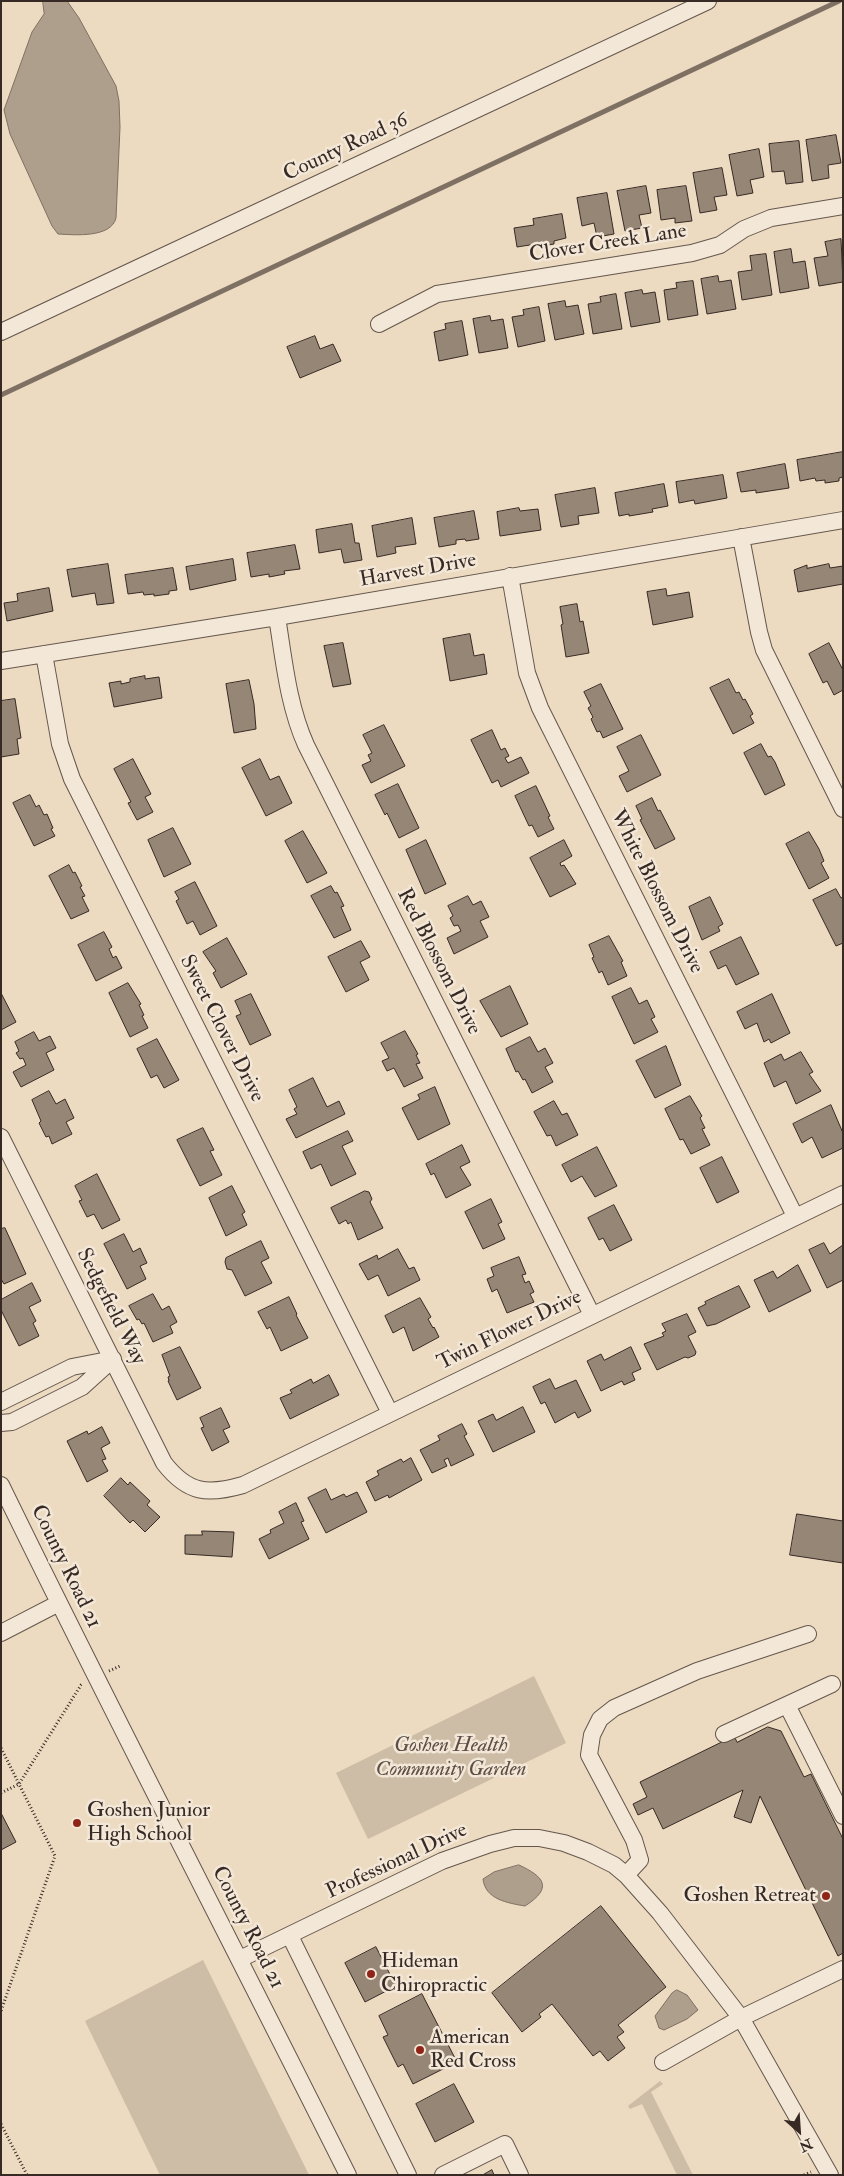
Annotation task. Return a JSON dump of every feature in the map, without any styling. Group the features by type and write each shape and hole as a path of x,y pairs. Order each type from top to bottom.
{"street":[{"name":"County Road 36","path":"1,332 708,1"},
{"name":"Clover Creek Lane","path":"379,324 437,294 692,253 720,245 744,229 771,218 843,206"},
{"name":"Harvest Drive","path":"1,661 277,617 843,520"},
{"path":"741,537 764,650 843,809"},
{"name":"White Blossom Drive","path":"510,576 527,673 540,708 795,1216"},
{"name":"Red Blossom Drive","path":"277,617 291,699 297,725 306,745 592,1315"},
{"name":"Sweet Clover Drive","path":"44,654 60,744 72,780 390,1413"},
{"name":"Sedgefield Way","path":"1,1137 164,1463 174,1475 192,1488"},
{"name":"Twin Flower Drive","path":"192,1488 211,1492 243,1484 843,1194"},
{"path":"1,1402 72,1367 113,1358"},
{"path":"1,1423 12,1422 82,1387 113,1358"},
{"name":"County Road 21","path":"1,1486 96,1678 348,2175"},
{"path":"1,1632 59,1603"},
{"path":"626,1875 640,1860 634,1840 590,1755 592,1735 600,1718 614,1708 696,1671 808,1634"},
{"path":"724,1734 832,1684"},
{"path":"787,1705 843,1816"},
{"name":"Professional Drive","path":"240,1959 442,1861 490,1844 514,1838 539,1838 564,1843 614,1865 626,1875 660,1912 741,2018 830,2175"},
{"path":"290,1936 408,2175"},
{"path":"663,2062 741,2018 843,1969"},
{"path":"443,2175 505,2144 520,2175"}],"path":[{"path":"1,1793 19,1784 81,1685 120,1666"},
{"path":"1,1748 54,1856 1,2011"},
{"path":"1,2124 27,2175"}],"green space":[{"name":"Goshen Health Community Garden","path":"534,1676 566,1743 368,1839 336,1773"},
{"path":"203,1960 309,2175 160,2175 85,2021"},
{"path":"660,2081 663,2084 651,2092 693,2175 677,2175 642,2104 630,2109 628,2106"}],"shaded area":[{"path":"43,1 67,1 79,18 116,86 119,101 120,127 116,218 107,229 92,234 58,234 52,226 10,134 4,110 32,32 44,14"},
{"path":"519,1865 535,1874 542,1883 540,1894 525,1906 492,1896 485,1886 483,1879 494,1872"},
{"path":"677,1990 687,1995 698,2010 687,2019 664,2030 659,2028 655,2016 672,1993"}],"building":[{"path":"836,135 841,163 828,165 829,178 812,181 806,140"},
{"path":"799,141 803,182 786,184 784,171 772,172 769,144"},
{"path":"759,149 764,177 750,180 753,193 737,196 729,155"},
{"path":"722,168 727,195 714,197 717,210 700,213 693,173"},
{"path":"646,186 651,213 639,215 642,228 625,231 617,191"},
{"path":"686,186 692,221 675,223 675,218 661,220 657,190"},
{"path":"607,193 614,234 597,237 594,223 582,226 577,198"},
{"path":"562,214 566,238 554,241 554,244 537,247 536,244 517,247 514,228 534,225 533,219"},
{"path":"841,239 843,282 819,286 814,258 828,256 825,242"},
{"path":"791,249 793,263 805,261 809,288 780,293 774,252"},
{"path":"766,254 772,295 742,300 738,272 752,270 750,256"},
{"path":"718,276 719,282 731,280 736,309 707,314 701,279"},
{"path":"693,281 698,315 668,320 664,290 677,288 676,283"},
{"path":"642,290 643,294 655,292 660,322 631,327 625,293"},
{"path":"616,294 622,329 593,334 588,304 601,302 600,297"},
{"path":"565,301 566,307 578,305 584,334 555,340 548,304"},
{"path":"539,307 545,341 518,347 512,317 524,315 523,310"},
{"path":"490,316 491,321 503,319 508,348 479,353 473,319"},
{"path":"462,321 468,355 439,361 434,332 446,329 445,324"},
{"path":"315,336 320,349 333,344 341,361 300,378 287,347"},
{"path":"843,452 843,477 839,478 839,481 825,483 825,480 816,481 815,478 800,481 797,460"},
{"path":"785,464 789,488 756,493 756,490 741,492 737,473"},
{"path":"723,475 727,498 695,504 694,500 679,503 676,482"},
{"path":"664,484 668,506 652,509 653,512 619,516 615,493"},
{"path":"595,488 599,513 578,516 579,524 561,527 555,495"},
{"path":"519,508 520,511 538,509 541,530 500,536 497,512"},
{"path":"474,511 479,539 456,540 456,544 439,547 434,518"},
{"path":"412,518 416,544 395,547 396,553 377,557 372,526"},
{"path":"352,524 355,543 359,543 362,560 344,563 341,549 319,553 316,530"},
{"path":"295,545 300,569 284,571 285,574 269,577 269,574 251,577 247,553"},
{"path":"233,559 236,580 190,590 186,567"},
{"path":"108,564 114,603 97,605 95,593 72,597 67,570"},
{"path":"829,564 830,568 843,566 843,584 798,592 794,570 807,565 807,568"},
{"path":"173,568 177,590 169,591 169,594 154,596 154,594 144,595 143,592 128,594 125,575"},
{"path":"49,588 53,611 7,621 4,603 18,601 17,594"},
{"path":"666,589 667,596 689,592 693,617 653,625 647,592"},
{"path":"577,604 580,622 583,621 589,653 566,657 560,607"},
{"path":"470,634 474,656 484,654 487,674 450,681 443,639"},
{"path":"343,643 351,684 333,687 324,646"},
{"path":"829,643 843,670 843,690 834,695 827,681 823,683 809,654"},
{"path":"145,676 145,679 159,677 162,698 114,707 109,683 121,681 121,684 130,682 130,679"},
{"path":"729,679 736,693 739,692 743,700 745,699 753,714 750,716 754,723 733,734 710,688"},
{"path":"249,680 254,704 256,729 234,733 226,684"},
{"path":"601,684 623,729 603,738 600,731 597,732 591,719 593,717 588,708 591,706 584,692"},
{"path":"15,699 21,738 17,739 19,754 1,757 1,701"},
{"path":"384,725 405,766 371,783 362,765 371,761 368,755 372,753 363,735"},
{"path":"492,730 501,750 505,748 509,756 505,758 508,763 521,757 529,773 501,787 498,780 492,783 471,740"},
{"path":"641,735 661,775 627,792 619,776 629,771 617,747"},
{"path":"761,744 768,757 771,756 775,762 785,785 765,795 744,753"},
{"path":"133,759 151,794 145,797 153,812 137,820 128,803 131,802 114,769"},
{"path":"260,759 270,780 279,776 292,803 266,816 242,768"},
{"path":"398,784 419,828 399,838 387,813 385,815 375,795"},
{"path":"536,786 554,829 538,837 532,825 529,826 515,796"},
{"path":"30,795 36,807 39,805 44,815 47,814 55,836 34,846 13,803"},
{"path":"652,798 675,839 655,849 640,820 642,819 636,806"},
{"path":"173,828 191,864 164,877 148,840"},
{"path":"303,831 327,873 307,883 285,841"},
{"path":"809,832 819,849 824,861 821,863 829,878 809,889 786,844"},
{"path":"426,840 446,884 425,894 406,850"},
{"path":"564,840 572,856 560,863 561,866 564,865 576,884 550,897 530,858"},
{"path":"69,865 82,886 80,887 85,896 82,897 89,911 71,919 49,876"},
{"path":"195,882 217,926 200,935 193,921 187,924 176,901 179,899 175,892"},
{"path":"331,886 335,893 337,892 344,906 341,907 351,930 334,938 311,896"},
{"path":"836,889 841,898 843,897 843,943 836,946 813,900"},
{"path":"468,896 473,905 481,901 489,917 480,921 488,937 454,954 447,938 461,931 458,925 454,926 450,918 453,916 448,906"},
{"path":"710,897 723,924 718,927 720,931 702,940 689,907"},
{"path":"104,932 112,947 109,949 113,958 116,956 122,968 96,981 78,945"},
{"path":"609,936 623,961 621,962 627,976 608,985 602,971 599,973 592,958 594,957 589,945"},
{"path":"741,937 759,974 736,985 726,965 718,969 710,952"},
{"path":"227,938 247,974 221,988 213,973 216,971 203,952"},
{"path":"361,941 370,957 360,962 369,980 346,992 328,957"},
{"path":"128,983 141,1004 139,1005 144,1015 142,1016 148,1028 130,1037 109,993"},
{"path":"510,986 528,1024 501,1037 480,1001"},
{"path":"631,988 639,1004 647,1000 655,1017 651,1019 658,1032 634,1044 612,997"},
{"path":"1,993 16,1022 1,1030"},
{"path":"251,994 271,1035 250,1045 236,1016 241,1014 235,1001"},
{"path":"772,994 790,1033 771,1043 769,1039 764,1042 757,1023 745,1029 737,1012"},
{"path":"405,1031 418,1054 416,1055 420,1063 416,1064 423,1078 404,1087 394,1068 387,1071 382,1061 389,1058 381,1043"},
{"path":"34,1032 39,1041 50,1036 56,1048 46,1053 54,1070 21,1087 13,1072 26,1065 23,1058 20,1059 16,1053 19,1051 15,1042"},
{"path":"530,1037 538,1052 545,1048 553,1063 545,1067 553,1082 532,1093 525,1079 523,1080 518,1071 516,1072 506,1049"},
{"path":"157,1039 179,1080 164,1088 157,1075 151,1078 137,1049"},
{"path":"666,1046 681,1085 655,1098 636,1061"},
{"path":"801,1052 813,1072 809,1074 821,1091 796,1104 786,1081 774,1087 764,1063 781,1054 784,1060"},
{"path":"313,1078 327,1107 339,1101 345,1114 296,1138 286,1119 297,1114 294,1109 297,1107 289,1090"},
{"path":"435,1087 450,1124 418,1140 402,1108 420,1099 418,1095"},
{"path":"49,1091 56,1104 65,1099 74,1118 66,1122 72,1134 52,1144 49,1136 46,1137 39,1123 41,1121 32,1100"},
{"path":"690,1096 702,1116 700,1118 705,1128 702,1129 710,1145 691,1154 683,1139 680,1140 665,1109"},
{"path":"554,1101 562,1115 567,1113 578,1135 556,1146 551,1135 547,1136 534,1112"},
{"path":"831,1105 843,1133 843,1148 822,1158 812,1137 802,1143 793,1124"},
{"path":"203,1128 214,1150 210,1151 222,1175 200,1186 177,1140"},
{"path":"348,1131 353,1141 342,1146 356,1174 331,1186 321,1164 311,1169 303,1152"},
{"path":"462,1145 470,1162 460,1167 471,1185 446,1198 434,1173 431,1175 426,1164"},
{"path":"597,1147 617,1186 595,1197 582,1176 571,1182 562,1165"},
{"path":"722,1157 739,1192 717,1203 700,1168"},
{"path":"97,1174 120,1220 102,1229 94,1214 87,1217 79,1201 82,1200 75,1186"},
{"path":"232,1186 245,1212 242,1214 247,1225 226,1236 209,1198"},
{"path":"365,1191 369,1192 372,1199 370,1202 383,1228 358,1240 351,1222 348,1224 346,1220 339,1224 331,1208"},
{"path":"491,1199 502,1222 498,1224 505,1239 483,1249 465,1212"},
{"path":"614,1205 632,1240 610,1251 603,1238 599,1240 588,1218"},
{"path":"5,1228 26,1274 4,1284 1,1279 1,1229"},
{"path":"124,1234 133,1252 140,1248 147,1263 140,1266 146,1279 127,1289 104,1244"},
{"path":"261,1241 269,1258 261,1262 272,1283 245,1296 232,1270 227,1269 226,1258"},
{"path":"824,1243 830,1254 843,1245 843,1280 827,1288 809,1250"},
{"path":"398,1249 409,1269 414,1267 420,1280 388,1296 378,1275 368,1280 359,1264 377,1255 378,1259"},
{"path":"519,1257 526,1274 522,1275 525,1283 529,1281 534,1292 530,1294 534,1302 507,1313 497,1289 492,1292 487,1279 494,1276 491,1268"},
{"path":"798,1265 811,1291 769,1312 754,1280 773,1271 777,1278"},
{"path":"32,1283 41,1301 29,1307 36,1321 33,1323 39,1336 19,1346 1,1310 1,1300"},
{"path":"739,1286 750,1307 716,1324 707,1326 698,1308 706,1304 705,1302"},
{"path":"153,1294 162,1310 169,1306 177,1322 170,1326 173,1333 153,1342 144,1323 142,1324 139,1319 137,1320 129,1306"},
{"path":"289,1297 308,1338 281,1351 270,1327 267,1329 258,1312"},
{"path":"420,1298 431,1317 428,1319 439,1337 413,1351 404,1327 393,1333 385,1316"},
{"path":"687,1314 696,1332 688,1336 696,1352 695,1355 688,1358 685,1357 657,1370 644,1344 664,1336 662,1333 666,1331 662,1324"},
{"path":"180,1347 201,1388 177,1400 168,1381 170,1376 162,1355"},
{"path":"631,1347 641,1369 632,1373 635,1380 624,1385 622,1381 601,1391 587,1361 601,1354 604,1360"},
{"path":"329,1375 339,1395 290,1419 280,1398 292,1393 290,1390 311,1379 313,1383"},
{"path":"550,1379 555,1389 576,1380 591,1411 578,1418 575,1412 555,1423 545,1402 541,1404 533,1387"},
{"path":"523,1407 535,1432 493,1452 478,1421 493,1414 496,1420"},
{"path":"221,1408 230,1427 223,1430 229,1442 212,1451 201,1428 204,1427 200,1418"},
{"path":"462,1424 467,1434 464,1436 474,1455 451,1466 448,1458 444,1460 447,1466 432,1473 420,1450 440,1440 438,1436"},
{"path":"102,1427 110,1443 101,1448 106,1459 102,1460 108,1471 87,1482 67,1441 87,1431 88,1434"},
{"path":"411,1458 422,1480 389,1498 388,1495 375,1501 366,1482 379,1475 377,1471 401,1459 403,1462"},
{"path":"121,1478 128,1485 130,1482 150,1501 147,1505 160,1517 145,1532 133,1520 130,1523 104,1496"},
{"path":"326,1489 331,1500 344,1494 346,1497 357,1492 367,1512 326,1533 308,1498"},
{"path":"296,1503 304,1521 301,1522 309,1539 269,1559 259,1539 271,1533 270,1530 284,1523 279,1512"},
{"path":"797,1514 843,1521 843,1563 790,1555"},
{"path":"202,1531 234,1532 232,1557 185,1554 185,1535 202,1535"},
{"name":"Goshen Retreat","path":"768,1727 781,1731 804,1777 811,1774 843,1839 843,1953 838,1956 760,1796 751,1823 734,1817 743,1790 663,1829 653,1808 638,1815 633,1804 647,1797 640,1782 734,1736 737,1742"},
{"path":"1,1813 16,1842 1,1850"},
{"path":"601,1906 666,1987 618,2025 624,2032 617,2037 625,2048 608,2061 600,2051 593,2056 552,2004 539,2014 541,2017 522,2032 492,1993"},
{"name":"Hideman Chiropractic","path":"376,1947 396,1986 365,2002 345,1963"},
{"name":"American Red Cross","path":"422,1994 457,2062 413,2084 403,2064 398,2067 383,2037 388,2035 379,2016"},
{"path":"454,2084 474,2122 435,2142 416,2104"},
{"path":"492,2170 494,2175 483,2175"}],"waterway":[{"path":"1,395 839,1"}],"place":[{"name":"Goshen Junior High School","path":"77,1823"},
{"name":"Goshen Retreat","path":"826,1896"},
{"name":"Hideman Chiropractic","path":"371,1974"},
{"name":"American Red Cross","path":"420,2050"}]}
